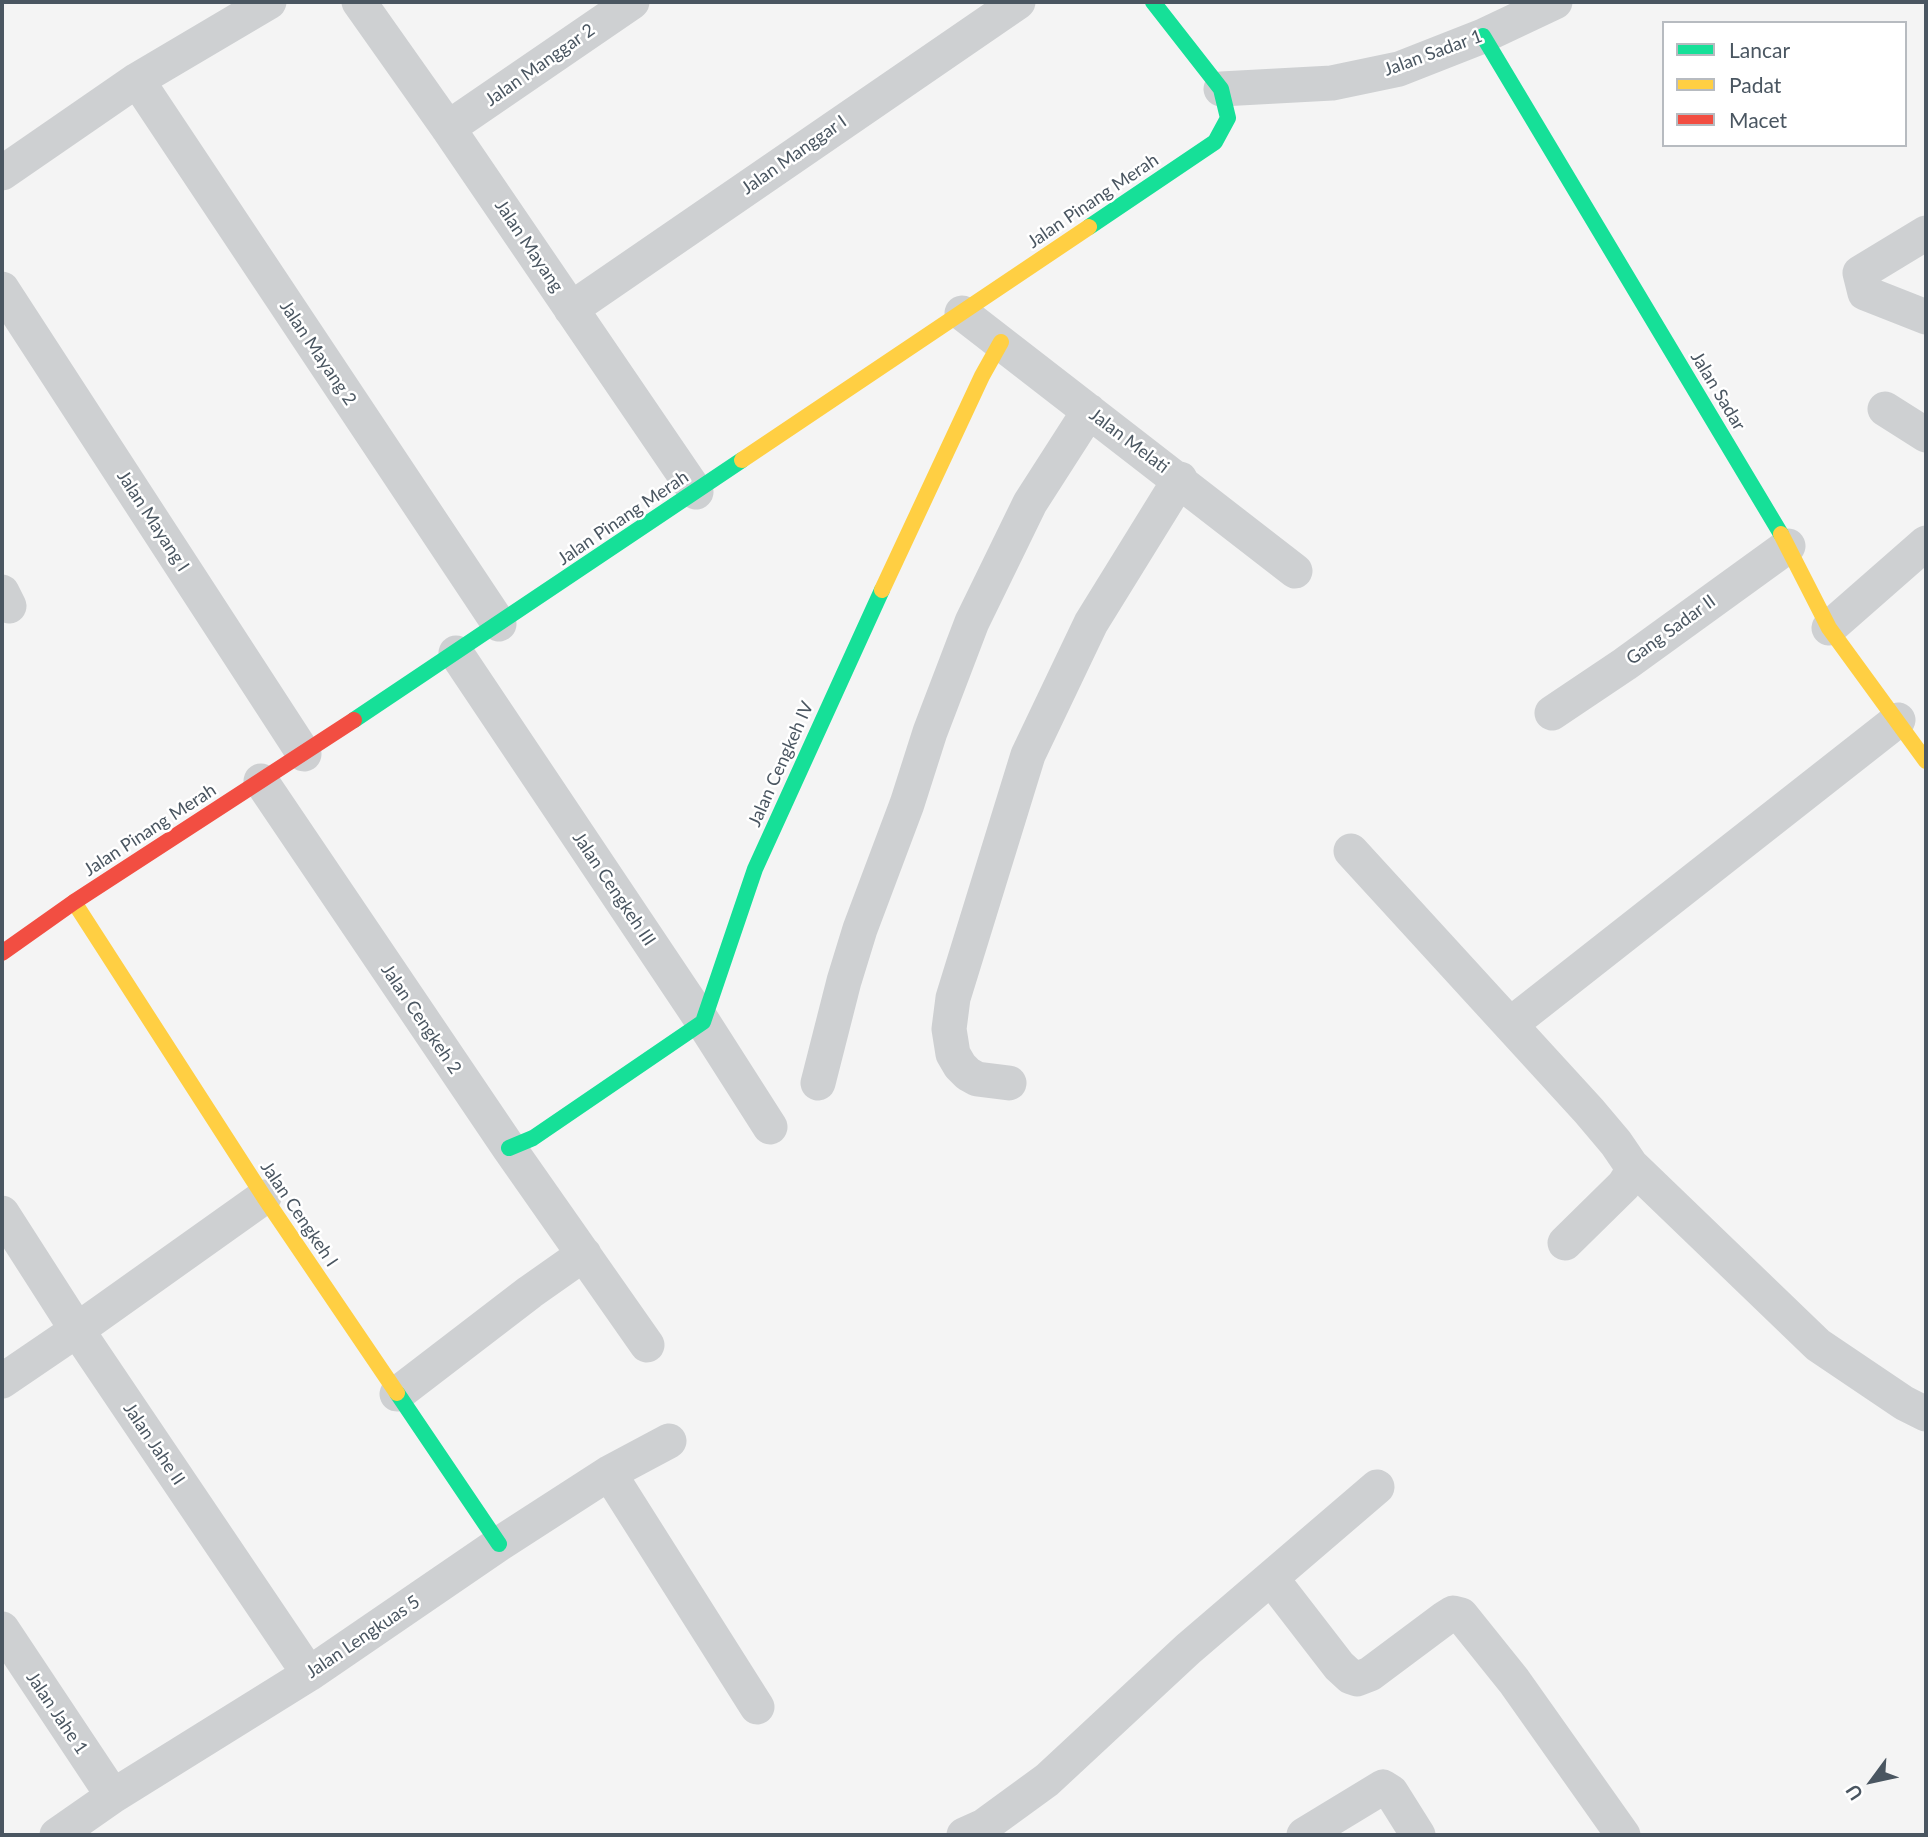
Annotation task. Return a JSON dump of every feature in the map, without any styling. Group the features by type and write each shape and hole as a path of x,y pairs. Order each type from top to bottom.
{"street":[{"path":"2,173 137,80 269,2"},
{"name":"Jalan Mayang","path":"359,2 696,492"},
{"name":"Jalan Manggar 2","path":"448,128 632,2"},
{"name":"Jalan Manggar I","path":"571,309 1018,2"},
{"path":"1153,2 1221,89"},
{"name":"Jalan Sadar 1","path":"1221,89 1345,80 1399,69 1483,36 1555,2"},
{"name":"Jalan Sadar","path":"1483,36 1788,546 1829,628 1926,761"},
{"name":"Jalan Mayang 2","path":"137,80 499,624"},
{"name":"Jalan Pinang Merah","path":"2,953 75,902 456,653 1214,142 1228,118 1221,89"},
{"path":"1926,233 1860,273 1865,293 1926,317"},
{"name":"Jalan Mayang I","path":"5,300 304,754"},
{"name":"Jalan Melati","path":"962,313 1180,479 1295,571"},
{"name":"Jalan Cengkeh IV","path":"703,1022 755,869 858,640 982,376 1001,342"},
{"path":"1885,409 1926,435"},
{"path":"818,1083 860,929 972,622 1030,503 1089,411"},
{"path":"1009,1083 977,1079 960,1066 953,1054 949,1029 953,998 1028,755 1091,624 1180,479"},
{"path":"1829,628 1926,543"},
{"name":"Gang Sadar II","path":"1552,713 1625,664 1788,546"},
{"name":"Jalan Cengkeh III","path":"456,653 703,1022 770,1127"},
{"path":"1511,1024 1898,720"},
{"name":"Jalan Cengkeh 2","path":"261,781 521,1143 584,1254 647,1345"},
{"path":"1352,851 1511,1024 1616,1143 1631,1165 1818,1345 1904,1403 1926,1414"},
{"name":"Jalan Cengkeh I","path":"75,902 264,1197 499,1544"},
{"path":"521,1143 703,1022"},
{"path":"1564,1243 1625,1185 1631,1174 1631,1165"},
{"path":"2,1381 264,1197"},
{"name":"Jalan Jahe II","path":"2,1213 77,1330 309,1674"},
{"path":"397,1394 584,1254"},
{"name":"Jalan Lengkuas 5","path":"57,1835 113,1796 309,1674 499,1544 609,1473 669,1441"},
{"path":"609,1473 757,1707"},
{"path":"964,1835 984,1826 1047,1780 1188,1649 1377,1488"},
{"path":"1271,1578 1339,1666 1357,1679 1370,1674 1445,1618 1453,1614 1461,1615 1514,1681 1623,1835"},
{"name":"Jalan Jahe 1","path":"2,1629 113,1796"},
{"path":"1304,1835 1383,1787 1391,1792 1418,1835"}],"traffic: fast":[{"path":"1089,227 1215,142 1228,118 1221,89 1153,2"},
{"path":"1483,36 1781,534"},
{"path":"354,720 742,460"},
{"path":"509,1148 533,1138 703,1022 755,869 882,590"},
{"path":"397,1393 499,1544"}],"traffic: slow":[{"path":"742,460 1089,227"},
{"path":"882,590 982,376 1001,342"},
{"path":"1781,534 1829,628 1926,761"},
{"path":"74,902 264,1197 397,1393"}],"traffic: jam":[{"path":"2,953 74,902 354,720"}]}
